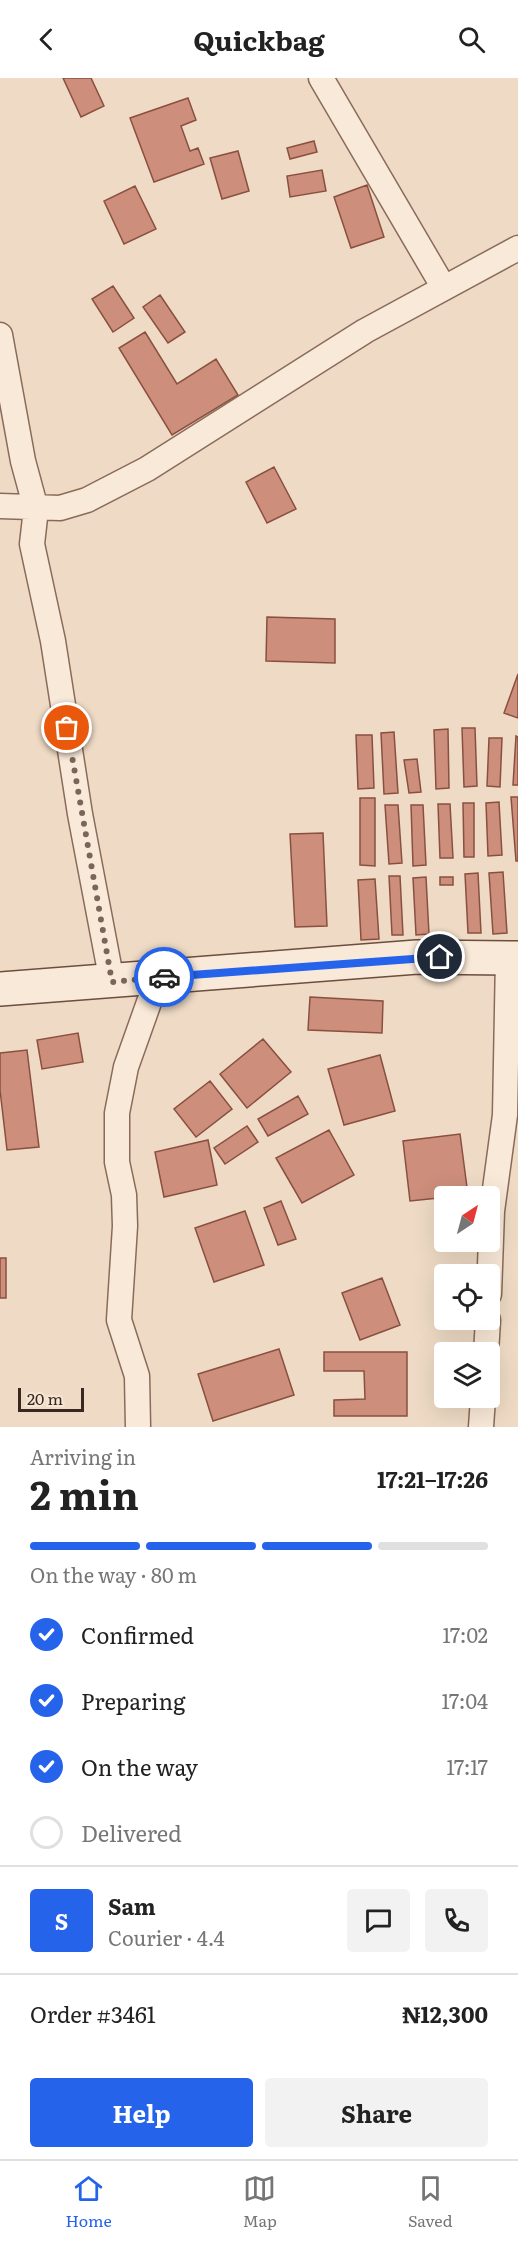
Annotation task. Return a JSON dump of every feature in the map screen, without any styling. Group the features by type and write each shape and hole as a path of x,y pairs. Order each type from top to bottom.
{"main road":[{"path":"0,989 417,957 513,958"}],"street":[{"path":"321,78 444,288"},
{"path":"0,506 60,508 87,500 147,470 365,331 518,248"},
{"path":"0,336 22,461 36,509 32,544 53,641 80,814 112,982"},
{"path":"490,1264 492,1211 505,1115 513,958"},
{"path":"138,1427 137,1376 119,1320 125,1226 124,1195 117,1162 117,1113 126,1067 158,977"},
{"path":"482,1427 483,1408"}],"building":[{"path":"63,78 91,78 104,106 81,117"},
{"path":"188,98 196,120 181,126 190,151 198,148 204,164 154,182 130,118"},
{"path":"314,141 317,152 290,159 287,148"},
{"path":"238,151 249,191 222,199 210,158"},
{"path":"322,170 326,191 290,197 287,176"},
{"path":"367,185 384,237 351,248 334,197"},
{"path":"135,186 156,229 124,244 104,201"},
{"path":"113,286 134,318 113,332 92,299"},
{"path":"160,295 185,332 168,343 143,307"},
{"path":"145,332 177,384 216,359 238,395 172,435 119,348"},
{"path":"274,467 296,509 267,523 246,482"},
{"path":"267,617 335,619 335,663 266,661"},
{"path":"518,674 518,718 504,713"},
{"path":"462,728 475,728 477,786 464,787"},
{"path":"448,729 449,788 436,789 434,730"},
{"path":"394,732 398,793 384,794 381,733"},
{"path":"356,735 372,735 374,788 358,789"},
{"path":"516,736 518,737 518,785 513,785"},
{"path":"489,738 502,738 500,787 487,786"},
{"path":"417,759 421,792 409,793 404,760"},
{"path":"511,797 518,797 518,861 516,861"},
{"path":"360,798 375,798 375,866 360,865"},
{"path":"499,802 502,855 488,856 486,803"},
{"path":"463,803 474,803 474,857 464,857"},
{"path":"438,804 450,804 453,858 440,858"},
{"path":"385,805 398,805 402,863 389,864"},
{"path":"411,805 423,805 426,865 413,866"},
{"path":"323,833 327,926 295,927 290,834"},
{"path":"503,872 507,933 493,934 489,873"},
{"path":"478,873 481,933 468,933 465,874"},
{"path":"389,876 400,876 403,935 392,935"},
{"path":"426,877 429,934 416,935 413,878"},
{"path":"440,877 453,877 453,885 440,885"},
{"path":"375,879 379,939 361,940 358,880"},
{"path":"310,997 383,1001 382,1033 308,1030"},
{"path":"78,1033 83,1062 42,1069 37,1040"},
{"path":"263,1039 291,1072 247,1108 220,1074"},
{"path":"27,1050 39,1147 7,1150 0,1090 0,1053"},
{"path":"380,1055 395,1111 344,1125 328,1069"},
{"path":"210,1081 232,1109 196,1137 174,1109"},
{"path":"298,1096 308,1114 268,1136 258,1119"},
{"path":"247,1126 258,1142 225,1164 214,1148"},
{"path":"329,1130 354,1175 302,1203 276,1158"},
{"path":"460,1134 467,1186 434,1186 434,1199 410,1201 403,1141"},
{"path":"208,1140 217,1185 164,1197 155,1152"},
{"path":"281,1201 296,1239 278,1245 264,1208"},
{"path":"245,1211 264,1265 214,1282 195,1228"},
{"path":"0,1258 6,1258 6,1298 0,1298"},
{"path":"382,1278 400,1325 360,1340 342,1293"},
{"path":"279,1349 294,1395 213,1421 198,1374"},
{"path":"324,1352 407,1352 407,1416 334,1416 334,1400 365,1399 364,1371 324,1371"}],"way so far":[{"path":"67,728 80,814 112,982 164,977"}],"route":[{"path":"164,977 440,957"}]}
